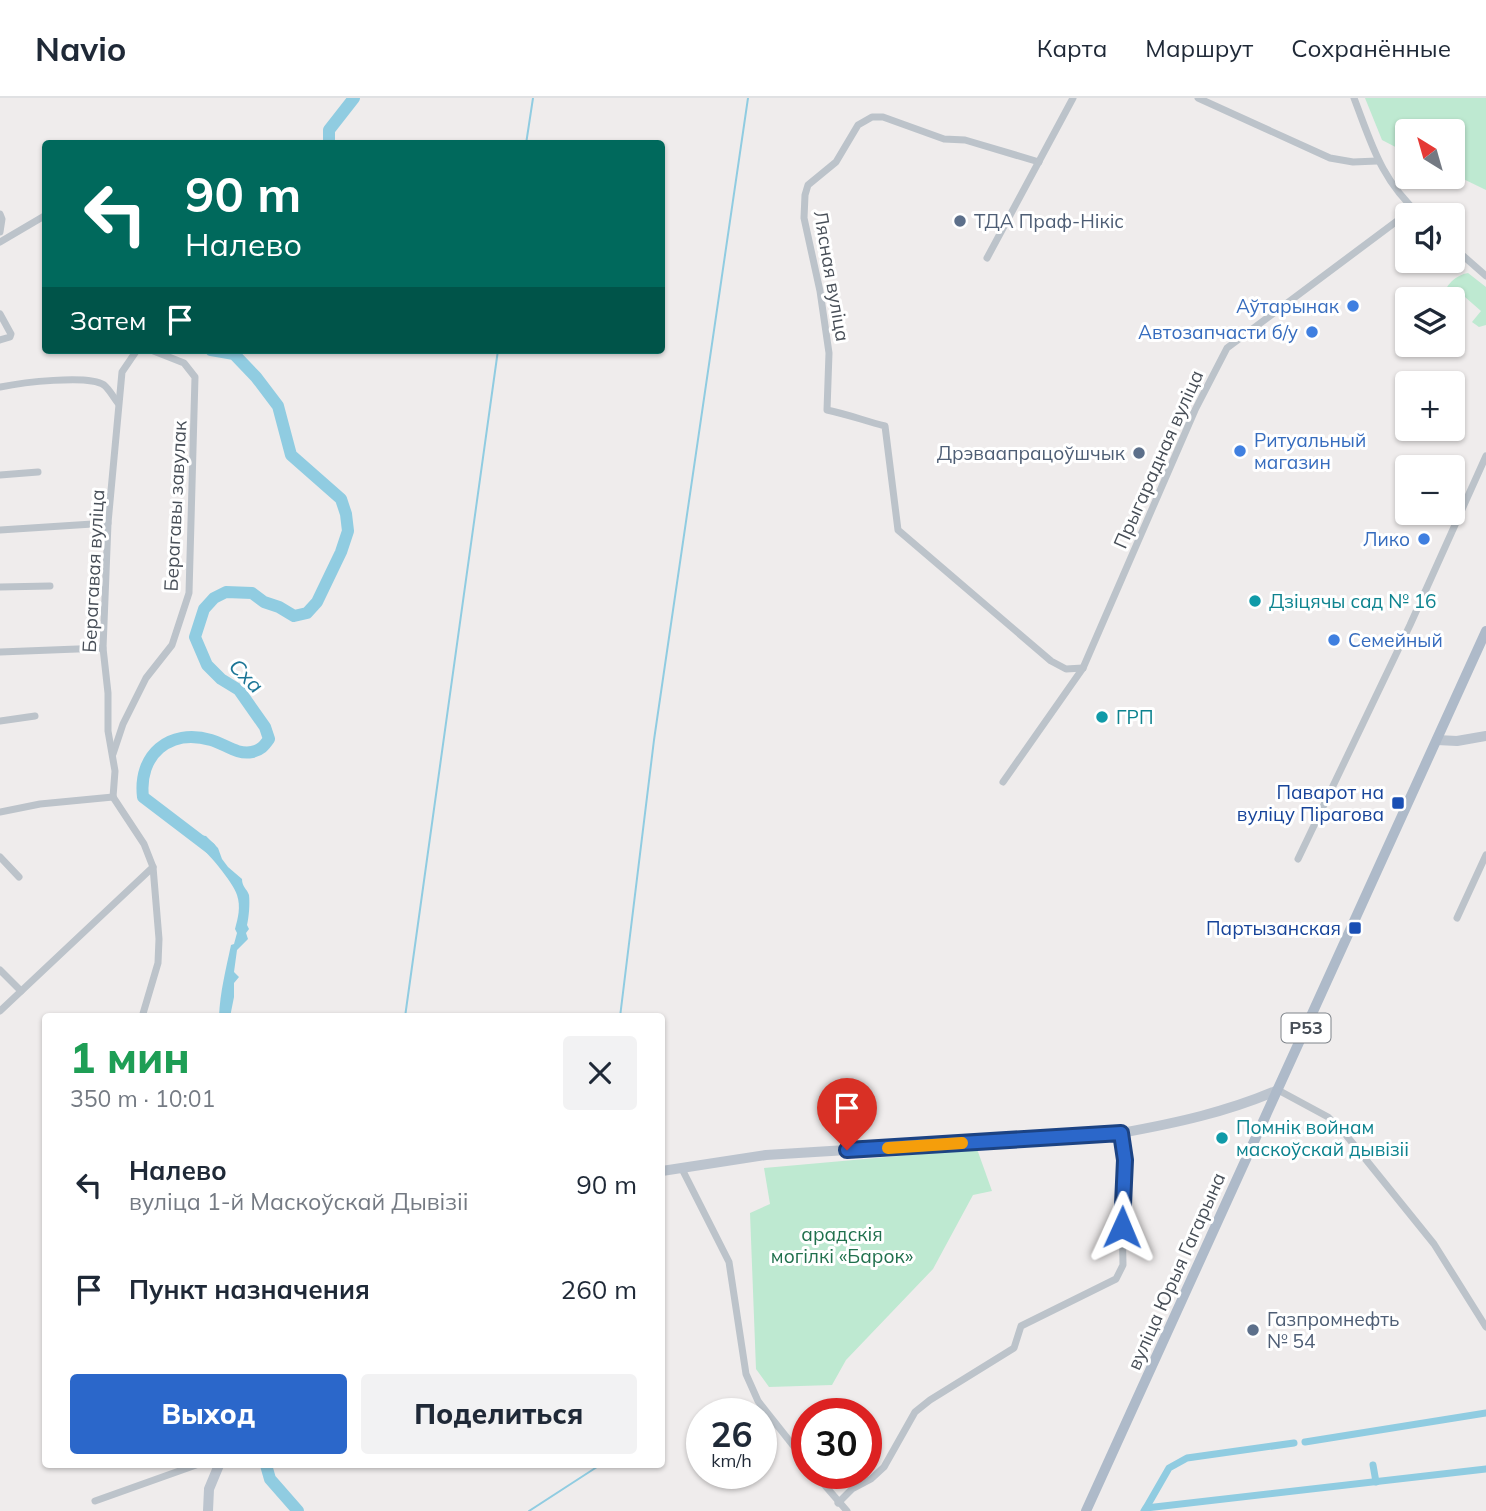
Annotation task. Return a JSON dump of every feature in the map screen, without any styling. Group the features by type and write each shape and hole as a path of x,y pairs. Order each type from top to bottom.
{"main road":[{"name":"Р53","path":"1437,740 1486,631"},
{"name":"вуліца Юрыя Гагарына","path":"1086,1511 1437,740"}],"street":[{"path":"987,258 1073,98"},
{"path":"1198,98 1330,158 1353,162 1377,161"},
{"path":"1354,98 1377,161 1386,178 1408,203"},
{"name":"Лясная вуліца","path":"1039,162 965,141 944,139 883,117 872,117 858,125 836,162 808,185 804,195 804,218 820,291 829,353 827,410 885,426 898,530 1051,661 1066,669 1083,668"},
{"path":"0,214 0,232"},
{"path":"0,242 42,217"},
{"name":"Прыгарадная вуліца","path":"1003,782 1083,668 1195,410 1227,348 1395,222"},
{"path":"1465,257 1486,276"},
{"path":"0,314 11,334 10,337 0,340"},
{"name":"Берагавая вуліца","path":"113,797 115,771 108,732 108,693 103,648 108,523 122,372 134,354"},
{"name":"Берагавы завулак","path":"113,755 123,724 146,678 172,645 189,593 195,377 184,363 161,354"},
{"path":"0,387 49,380 95,382 104,385 118,403"},
{"path":"1298,859 1486,456"},
{"path":"0,475 38,472"},
{"path":"0,530 108,523"},
{"path":"0,587 50,586"},
{"path":"0,652 103,648"},
{"path":"0,721 35,716"},
{"path":"1437,740 1457,741 1486,736"},
{"path":"0,812 40,804 113,797 144,844 153,867 159,939 158,963 143,1013"},
{"path":"1457,918 1486,855"},
{"path":"0,857 19,877"},
{"path":"0,1011 153,867"},
{"path":"0,970 21,991"},
{"path":"665,1171 766,1155 1121,1133 1180,1123 1238,1107 1278,1090 1328,1117 1346,1135 1434,1244 1486,1327"},
{"path":"838,1503 852,1489 871,1479 884,1467 915,1412 1014,1348 1021,1326 1116,1279 1123,1265 1125,1160 1121,1133"},
{"path":"682,1169 729,1262 746,1374 758,1401 791,1443"},
{"path":"95,1501 188,1468"},
{"path":"208,1511 209,1489 214,1468"},
{"path":"827,1489 847,1511"}],"green space":[{"path":"1365,98 1486,98 1486,190 1465,180 1465,119 1395,119 1395,147 1382,140"},
{"path":"1468,273 1486,287 1486,325 1479,327 1472,322 1481,311 1465,297 1465,287 1447,287 1459,276"},
{"name":"арадскія могілкі «Барок»","path":"977,1149 992,1191 973,1195 933,1269 846,1360 832,1385 769,1387 756,1369 750,1213 770,1204 764,1168"}],"water":[{"path":"199,835 206,836 218,848 228,867 242,879 249,895 249,929 246,933 248,939 237,950 234,972 239,977 234,983 231,1013 219,1013 231,945 234,944 237,933 235,929 239,912 238,899 235,889 225,875 195,842"}],"waterway":[{"name":"Сха","path":"329,140 329,130 354,98"},
{"path":"527,140 533,98"},
{"path":"620,1013 654,740 748,98"},
{"name":"Сха","path":"210,848 143,797 143,782 151,757 159,748 170,742 196,737 247,753 260,749 269,739 265,727 239,690 221,679 207,665 195,637 204,609 214,598 226,592 252,593 264,602 294,616 307,613 317,602 348,531 341,499 291,455 278,406 234,354"},
{"path":"406,1013 497,354"},
{"path":"1305,1442 1486,1413"},
{"path":"1146,1508 1169,1468 1187,1458 1294,1443"},
{"path":"1373,1465 1376,1482"},
{"name":"Сха","path":"267,1468 270,1479 298,1511"},
{"path":"529,1511 595,1468"},
{"path":"1144,1511 1146,1508 1486,1469"}],"slow traffic":[{"path":"888,1148 962,1143"}],"place":[{"name":"ТДА Праф-Нікіс","path":"960,221"},
{"name":"Аўтарынак","path":"1353,306"},
{"name":"Автозапчасти б/у","path":"1312,332"},
{"name":"Ритуальный магазин","path":"1240,451"},
{"name":"Дрэваапрацоўшчык","path":"1139,453"},
{"name":"Лико","path":"1424,539"},
{"name":"Дзіцячы сад № 16","path":"1255,601"},
{"name":"Семейный","path":"1334,640"},
{"name":"ГРП","path":"1102,717"},
{"name":"Паварот на вуліцу Пірагова","path":"1398,803"},
{"name":"Партызанская","path":"1355,928"},
{"name":"Помнік войнам маскоўскай дывізіі","path":"1222,1138"},
{"name":"Газпромнефть № 54","path":"1253,1330"}],"route":[{"path":"847,1150 1121,1133 1125,1160 1122,1227"}]}
